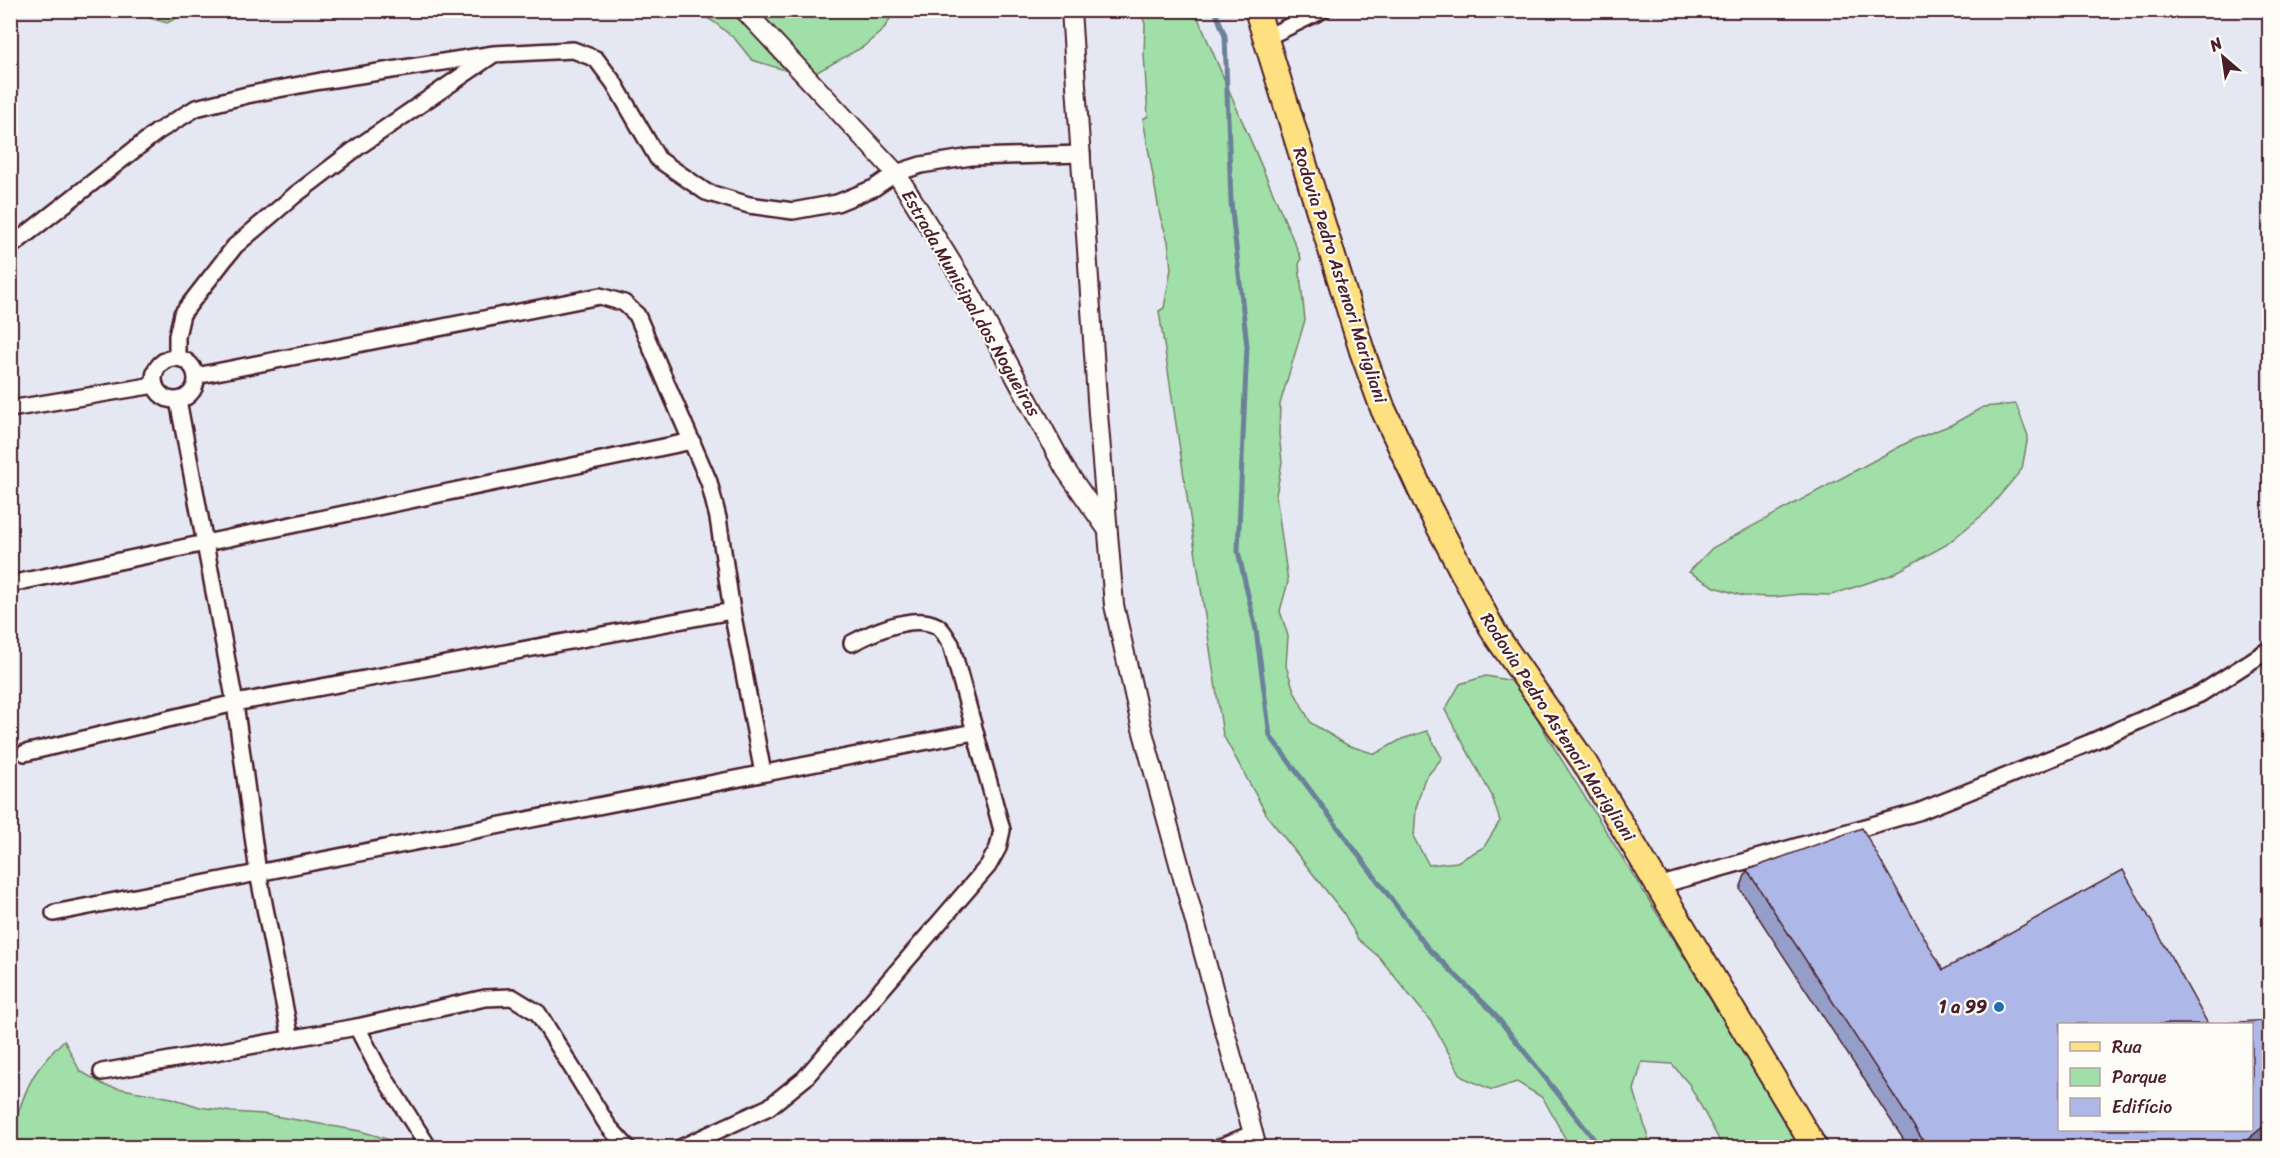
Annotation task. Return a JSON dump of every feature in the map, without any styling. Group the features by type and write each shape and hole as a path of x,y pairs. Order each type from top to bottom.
{"main road":[{"name":"Rodovia Pedro Astenori Marigliani","path":"1257,10 1362,351 1383,410 1428,506 1495,634 1584,762 1815,1148"}],"street":[{"name":"Estrada Municipal dos Nogueiras","path":"744,10 896,173 971,294 1065,468 1108,530"},
{"path":"1071,10 1114,605 1141,725 1256,1140 1218,1148"},
{"path":"1265,38 1323,10"},
{"path":"10,247 157,132 196,108 247,95 321,81 494,54 573,50 596,60 614,83 658,159 706,192 738,202 793,211 837,203 874,188 896,173 921,165 971,157 1082,154"},
{"path":"177,358 177,336 182,314 235,246 295,195 358,147 494,54"},
{"path":"196,376 600,296 624,303 637,315 709,482 718,518 732,611 763,773"},
{"path":"177,358 193,367 196,376 195,387 188,396 178,400 164,397 155,385 154,375 159,366 167,360 177,358"},
{"path":"10,409 155,385"},
{"path":"178,400 235,703 258,873 291,1039"},
{"path":"10,584 692,441"},
{"path":"25,753 235,703 732,611"},
{"path":"680,1148 769,1107 805,1078 988,866 998,848 1002,830 951,644 938,626 920,621 878,629 852,643"},
{"path":"1658,886 1918,812 2089,743 2200,694 2270,649"},
{"path":"54,913 974,732"},
{"path":"102,1072 357,1027 485,998 512,998 538,1013 608,1126 628,1148"},
{"path":"357,1027 377,1066 429,1148"}],"green space":[{"path":"137,11 190,11 167,23 139,15"},
{"path":"695,11 895,11 883,30 863,47 808,77 752,60 735,39 714,22"},
{"path":"1141,11 1195,11 1301,258 1299,265 1305,320 1280,404 1279,434 1282,462 1276,495 1288,582 1280,611 1288,636 1286,666 1294,691 1311,723 1347,745 1375,754 1402,739 1427,731 1442,758 1424,780 1416,808 1414,838 1429,865 1457,862 1484,847 1500,821 1492,796 1445,710 1460,684 1486,676 1518,682 1550,741 1802,1147 1723,1147 1689,1084 1672,1064 1642,1062 1634,1090 1651,1147 1570,1147 1543,1098 1517,1082 1492,1090 1462,1077 1432,1023 1379,957 1358,939 1343,912 1268,817 1223,735 1159,311 1164,308 1171,269 1168,241 1160,216 1143,119 1148,116 1144,54 1145,24"},
{"path":"2016,404 2028,436 2022,469 1986,512 1946,545 1891,575 1831,595 1801,594 1774,597 1743,596 1715,587 1689,572 1712,548 1912,440 1951,425 1983,407"},
{"path":"64,1040 80,1071 106,1086 172,1098 200,1107 263,1114 360,1131 414,1147 11,1147 11,1119 17,1117 34,1075"}],"building":[{"name":"1 a 99","path":"1862,828 1943,970 2123,870 2207,1023 2058,1023 2058,1131 2253,1131 2253,1023 2224,1023 2270,1020 2270,1121 2237,1148 1928,1148 1747,870"}],"waterway":[{"path":"1215,10 1225,36 1231,202 1247,346 1238,551 1256,630 1270,736 1427,947 1493,1012 1601,1148"}],"place":[{"name":"1 a 99","path":"1999,1007"}]}
